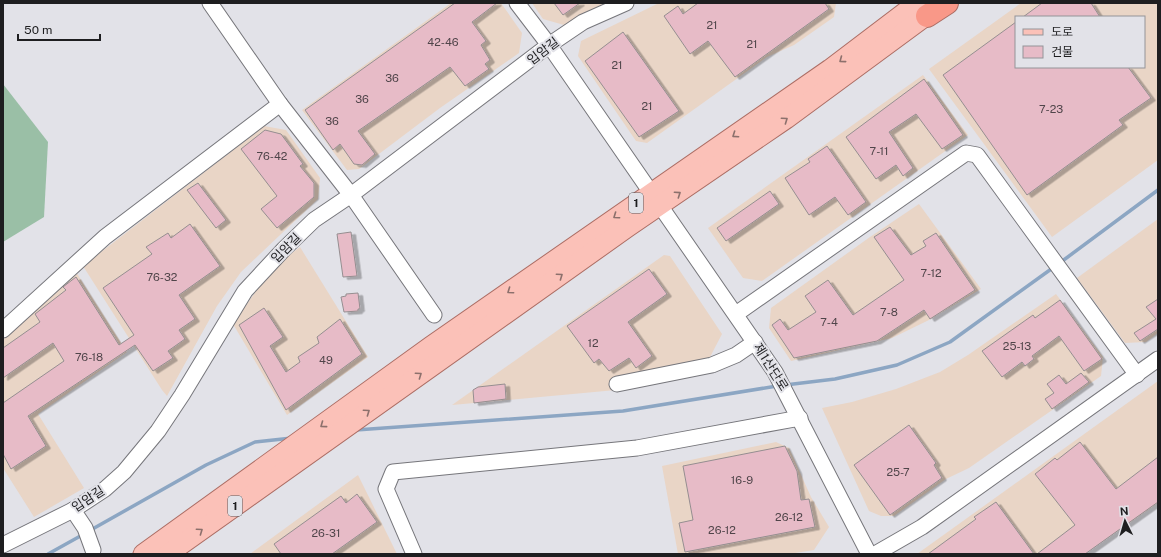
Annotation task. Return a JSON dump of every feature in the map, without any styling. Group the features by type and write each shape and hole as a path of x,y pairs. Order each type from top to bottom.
{"highway":[{"path":"929,7 948,3"}],"main road":[{"path":"868,40 896,3"},
{"name":"1","path":"168,554 387,397 655,200 752,124 868,40 929,7"},
{"name":"1","path":"143,554 354,402 655,200 786,119 929,7"}],"street":[{"path":"210,3 280,104 351,194 434,315"},
{"name":"제1산단로","path":"517,3 549,45 775,372 789,396 869,554"},
{"name":"입암길","path":"3,545 73,510 105,489 124,472 145,448 199,369 245,291 284,249 314,220 351,194 549,45 583,22 626,3"},
{"path":"3,330 105,237 280,104"},
{"path":"736,314 966,153 977,155 1046,252 1137,375"},
{"path":"617,384 712,365 736,355 755,342"},
{"path":"875,554 922,527 1158,359"},
{"path":"414,554 386,489 393,472 637,448 800,418"},
{"path":"73,510 86,532 93,550"}],"shaded area":[{"path":"451,3 501,3 522,33 519,53 440,108 359,169 347,170 302,110"},
{"path":"532,3 607,3 564,25 543,19"},
{"path":"659,3 836,3 834,17 794,45 767,57 647,143 636,141 578,56 581,41"},
{"path":"1021,3 1158,3 1158,160 1052,237 929,69"},
{"path":"923,75 968,135 762,281 743,278 708,228"},
{"path":"264,126 286,130 320,178 318,199 241,272 217,306 167,396 83,266"},
{"path":"919,204 981,289 929,320 892,338 791,361 769,328 771,308"},
{"path":"1158,219 1158,333 1146,342 1125,343 1077,278"},
{"path":"300,247 368,357 287,415 233,324 256,291 285,258"},
{"path":"664,255 670,256 722,334 709,359 616,390 452,405"},
{"path":"76,272 127,352 38,414 84,488 34,517 3,468 3,340"},
{"path":"1056,294 1103,357 1101,376 969,468 946,479 894,516 881,516 869,511 822,408 852,402 896,389 940,372 968,355"},
{"path":"1158,381 1158,503 1085,554 917,554"},
{"path":"776,442 789,448 811,497 829,527 814,550 789,554 678,554 662,466"},
{"path":"358,475 397,554 250,554"}],"green space":[{"path":"3,84 48,142 44,217 3,242"}],"building":[{"path":"455,3 497,3 472,22 486,41 481,45 490,60 485,64 489,69 465,86 450,67 358,131 375,154 362,165 354,164 340,144 333,150 305,110"},
{"path":"554,3 580,3 563,15"},
{"path":"698,3 825,3 829,9 735,77 708,41 690,54 664,16 678,6 683,14"},
{"path":"1042,3 1091,3 1099,16 1024,16"},
{"path":"1015,23 1015,68 1129,68 1151,98 1119,120 1123,125 1027,195 943,75"},
{"path":"623,32 679,111 639,137 585,61"},
{"path":"924,79 963,135 942,149 916,114 889,132 913,168 903,176 896,165 876,179 846,137"},
{"path":"265,130 281,134 303,164 300,166 314,183 314,197 277,228 261,209 277,196 241,149"},
{"path":"827,146 866,202 848,215 835,197 809,215 785,178 810,162 808,159"},
{"path":"198,183 226,220 216,228 187,190"},
{"path":"770,191 779,204 726,241 717,228"},
{"path":"190,224 220,266 179,295 195,319 179,330 185,339 168,351 173,358 153,371 135,345 28,416 46,446 11,469 3,454 3,403 64,361 53,343 3,378 3,348 40,322 35,314 66,290 63,287 76,277 119,345 134,335 103,288 152,254 146,247 168,233 171,238"},
{"path":"890,227 911,255 926,246 923,241 936,233 975,290 930,319 924,310 877,341 794,358 772,325 780,319 788,330 816,312 805,296 828,280 853,315 904,280 874,237"},
{"path":"351,232 357,276 343,277 337,234"},
{"path":"649,269 667,294 628,322 652,356 636,368 629,358 609,371 599,359 594,363 567,326"},
{"path":"358,293 360,309 358,309 358,311 344,312 341,297 346,296 346,294"},
{"path":"1158,299 1158,329 1140,341 1134,333 1156,319 1146,307"},
{"path":"1060,300 1102,359 1084,371 1059,336 1032,356 1034,359 1025,366 1022,362 1002,377 982,351 1033,315 1035,318"},
{"path":"264,308 283,337 270,346 286,372 300,362 298,357 319,343 317,337 340,319 362,354 286,410 239,325"},
{"path":"1081,373 1089,382 1052,409 1045,399 1054,393 1047,384 1059,375 1066,384"},
{"path":"505,384 506,399 474,403 473,390 478,387"},
{"path":"909,425 936,463 934,465 942,478 890,515 854,465"},
{"path":"1080,442 1116,489 1158,457 1158,502 1085,554 1037,554 1075,525 1035,474 1055,458 1057,460"},
{"path":"785,446 797,471 801,500 809,499 815,527 685,552 679,523 693,520 683,466"},
{"path":"357,494 377,522 332,554 281,554 274,544 341,496 346,503"},
{"path":"996,502 1034,554 928,554 976,519 974,517"}],"waterway":[{"path":"1061,262 1158,190"},
{"path":"785,385 835,379 897,365 950,342 1054,267"},
{"path":"356,430 623,411 777,386"},
{"path":"89,531 206,465 255,442 292,438"},
{"path":"48,554 84,534"}]}
